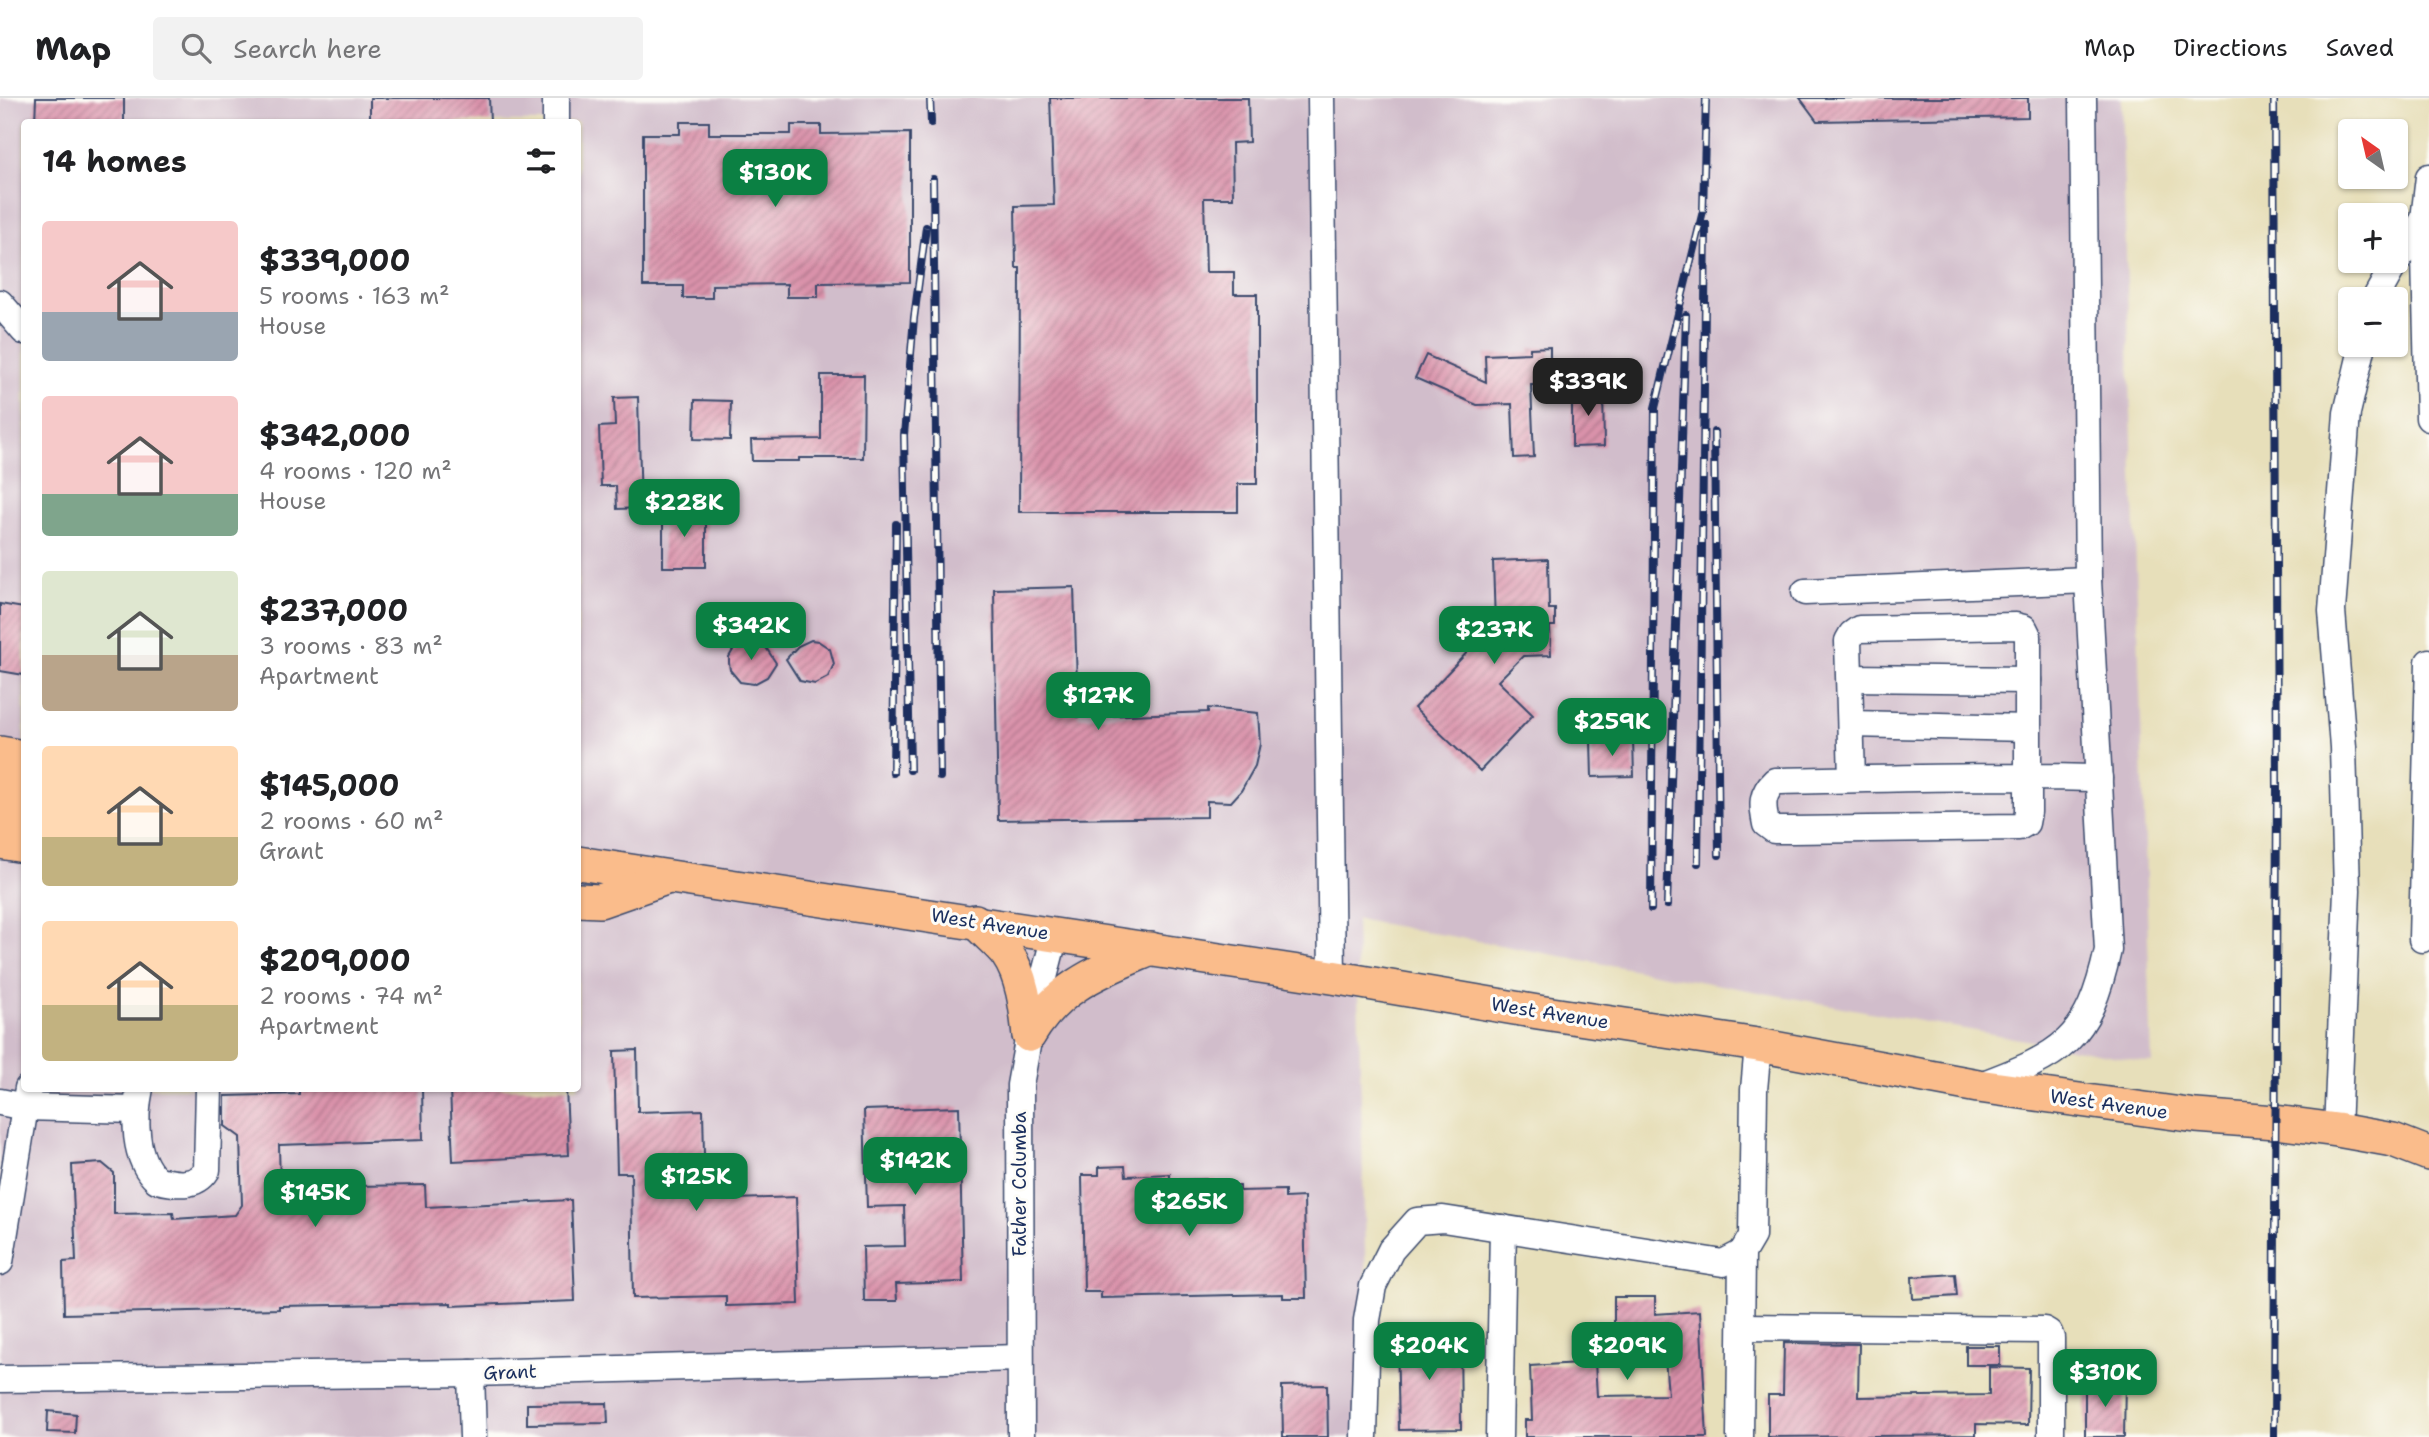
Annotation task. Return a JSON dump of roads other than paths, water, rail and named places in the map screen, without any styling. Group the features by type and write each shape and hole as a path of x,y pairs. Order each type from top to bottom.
{"highway":[{"path":"0,775 21,778"},
{"path":"0,809 21,812"}],"main road":[{"path":"0,753 21,756"},
{"path":"0,842 21,846"},
{"name":"West Avenue","path":"581,863 1332,977 1758,1045 1978,1086 2196,1116 2337,1130 2393,1140 2429,1154"},
{"name":"West Avenue","path":"581,900 600,901 669,877"},
{"path":"975,921 1008,956 1015,970 1026,1004 1029,1035"},
{"path":"1029,1035 1052,1003 1072,987 1152,949"}],"street":[{"path":"556,98 556,119"},
{"path":"1321,98 1332,977"},
{"path":"1978,1086 2032,1066 2060,1048 2084,1023 2099,989 2108,950 2088,580 2083,98"},
{"path":"2429,177 2424,219 2429,418"},
{"path":"2382,287 2424,219"},
{"path":"0,303 21,328"},
{"path":"2337,1130 2347,890 2343,747 2332,611 2347,413 2360,357"},
{"path":"1805,592 2088,580"},
{"path":"1852,779 1848,641 1852,634 1859,629 2016,626 2024,628 2028,636 2028,776 2028,812 2026,822 2019,827 1774,830 1766,824 1762,805 1764,791 1775,781 2028,776 2099,778"},
{"path":"2422,939 2429,662"},
{"path":"1850,678 2028,680"},
{"path":"1851,724 2028,728"},
{"name":"Father Columba","path":"1021,1437 1020,1085 1029,1035 1055,935"},
{"path":"1740,1437 1742,1253 1752,1236 1758,1045"},
{"path":"0,1262 18,1099 138,1099 144,1163 151,1175 157,1180 194,1183 202,1178 207,1170 209,1092"},
{"path":"1364,1437 1367,1320 1373,1286 1391,1250 1417,1221 1443,1219 1723,1263 1742,1253"},
{"path":"1499,1437 1503,1228"},
{"path":"1743,1327 2044,1330 2051,1338 2051,1437"},
{"name":"Grant","path":"0,1379 471,1373 1020,1358"},
{"path":"471,1373 473,1437"}],"railway":[{"path":"930,98 931,123"},
{"path":"1651,909 1655,408 1703,211 1706,98"},
{"path":"2274,98 2277,789 2274,1437"},
{"path":"933,179 940,777"},
{"path":"1698,863 1706,224"},
{"path":"910,770 904,435 914,318 926,227"},
{"path":"1667,905 1686,315"},
{"path":"1714,432 1719,855"},
{"path":"893,773 896,524"}]}
